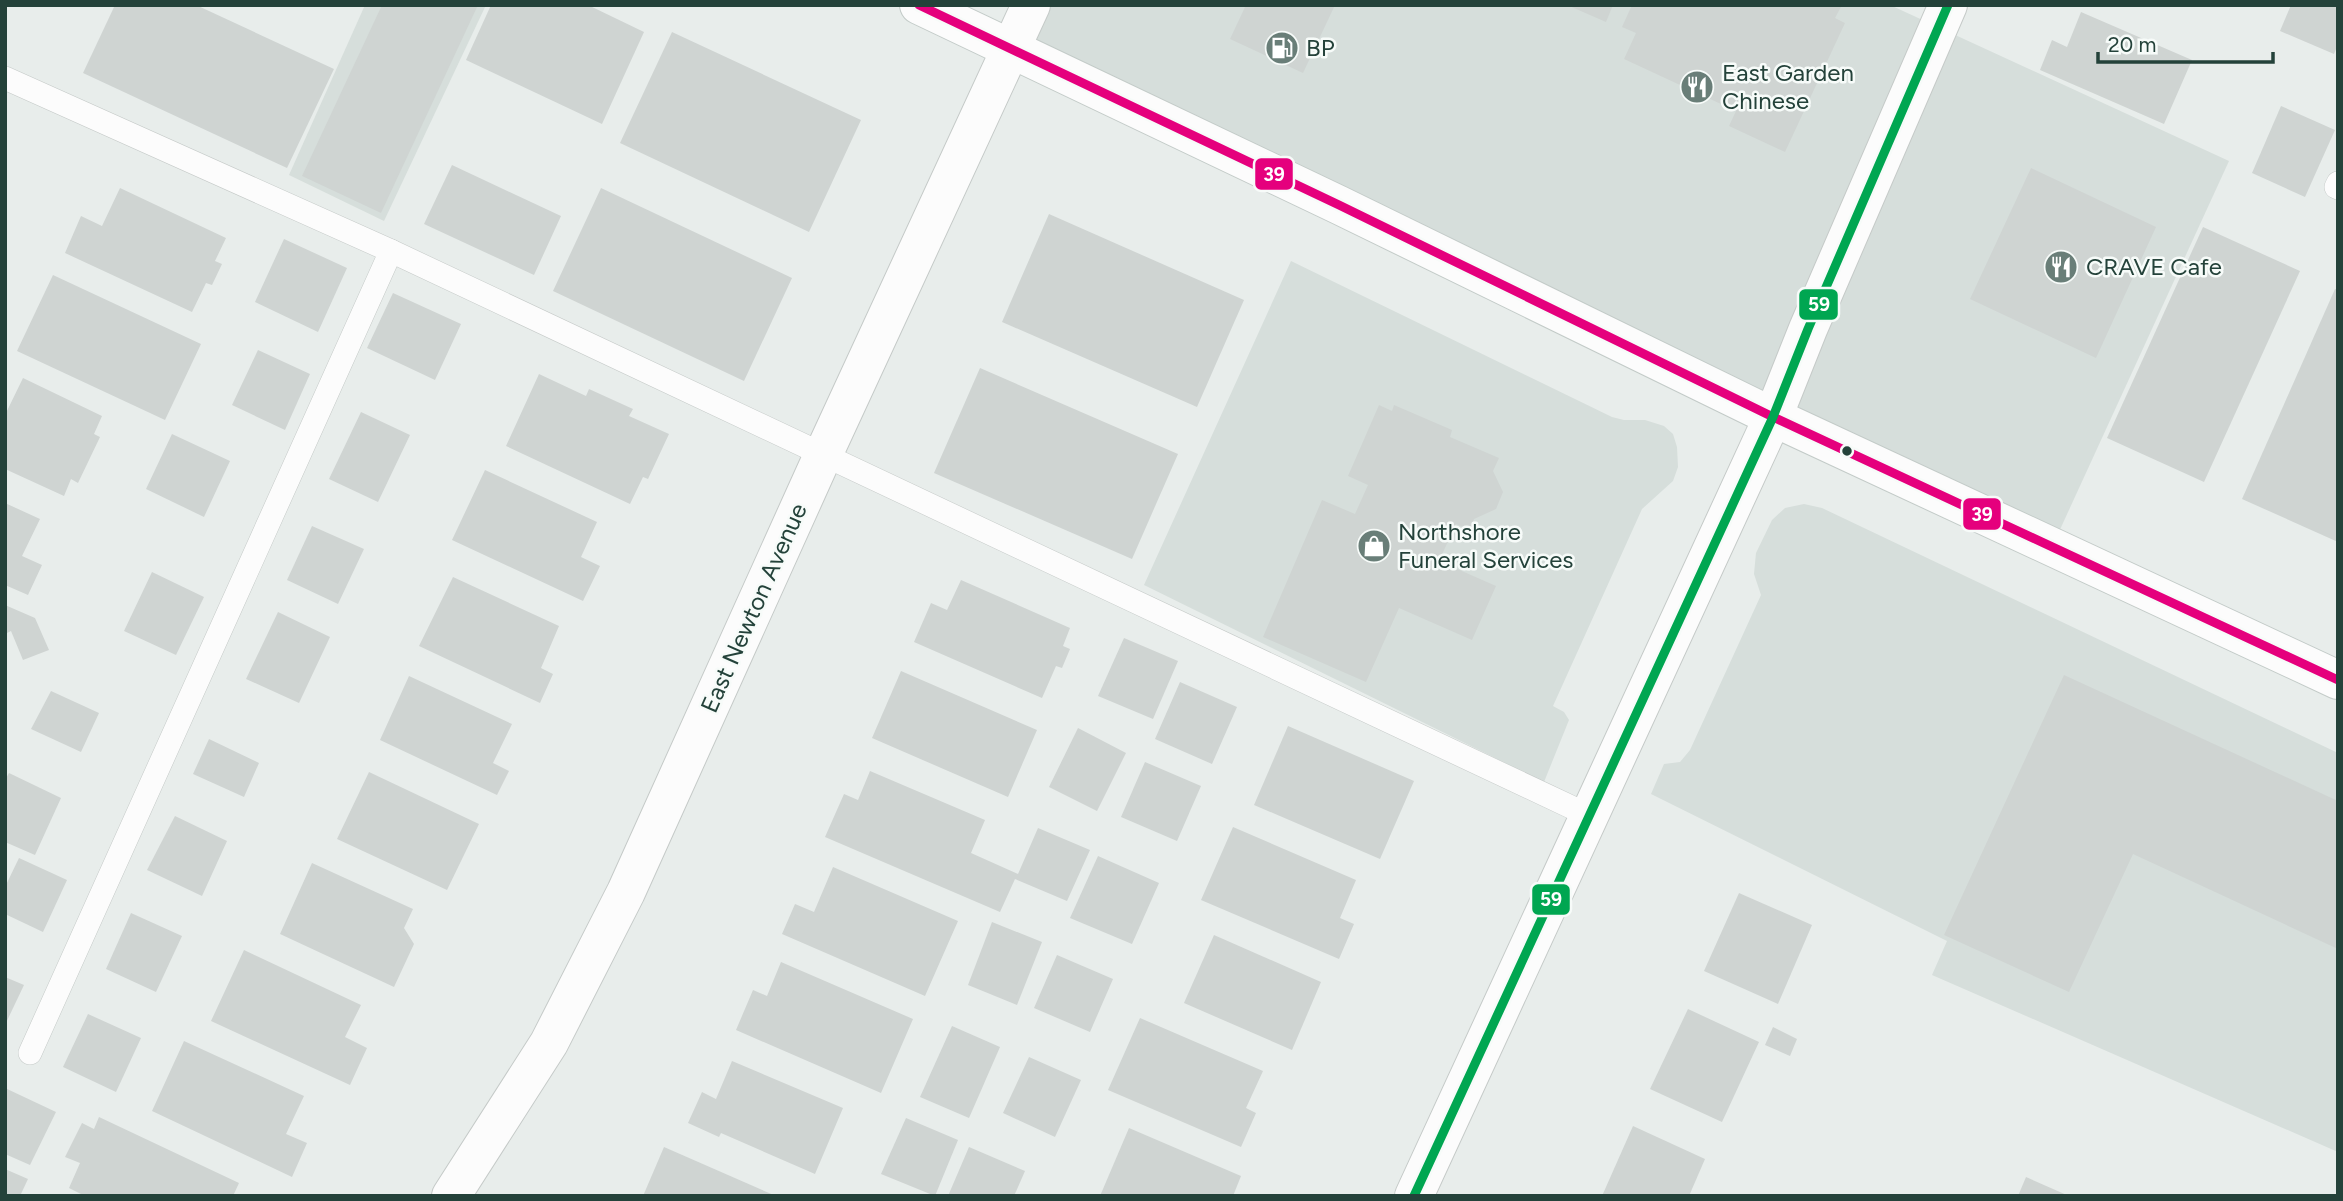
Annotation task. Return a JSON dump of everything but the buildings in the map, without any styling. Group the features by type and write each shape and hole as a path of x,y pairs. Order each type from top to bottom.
{"street":[{"path":"919,5 1773,417 2338,680"},
{"name":"East Newton Avenue","path":"451,1196 549,1043 626,892 824,453 1031,5"},
{"path":"1414,1196 1773,417 1808,329 1948,5"}],"lane":[{"path":"5,78 391,251 1588,815"},
{"path":"2338,183 2338,188"},
{"path":"30,1053 391,251"}],"shaded area":[{"path":"365,5 486,5 384,221 289,175"},
{"path":"1031,5 1890,5 2229,161 2052,547 1012,49"},
{"path":"1291,261 1612,417 1645,420 1664,426 1673,434 1678,467 1673,481 1642,509 1553,706 1564,712 1569,720 1544,782 1144,585"},
{"path":"1804,504 1822,508 2338,753 2338,1152 1932,975 1947,941 1651,794 1664,764 1680,762 1690,750 1761,595 1754,574 1756,553 1772,520 1785,508"}],"transit line":[{"name":"39","path":"919,5 1339,205 1773,417 2338,680"},
{"name":"59","path":"1414,1196 1773,417 1808,329 1948,5"}],"place":[{"name":"BP","path":"1282,48"},
{"name":"East Garden Chinese","path":"1697,87"},
{"name":"CRAVE Cafe","path":"2061,267"},
{"name":"Northshore Funeral Services","path":"1374,546"}]}
